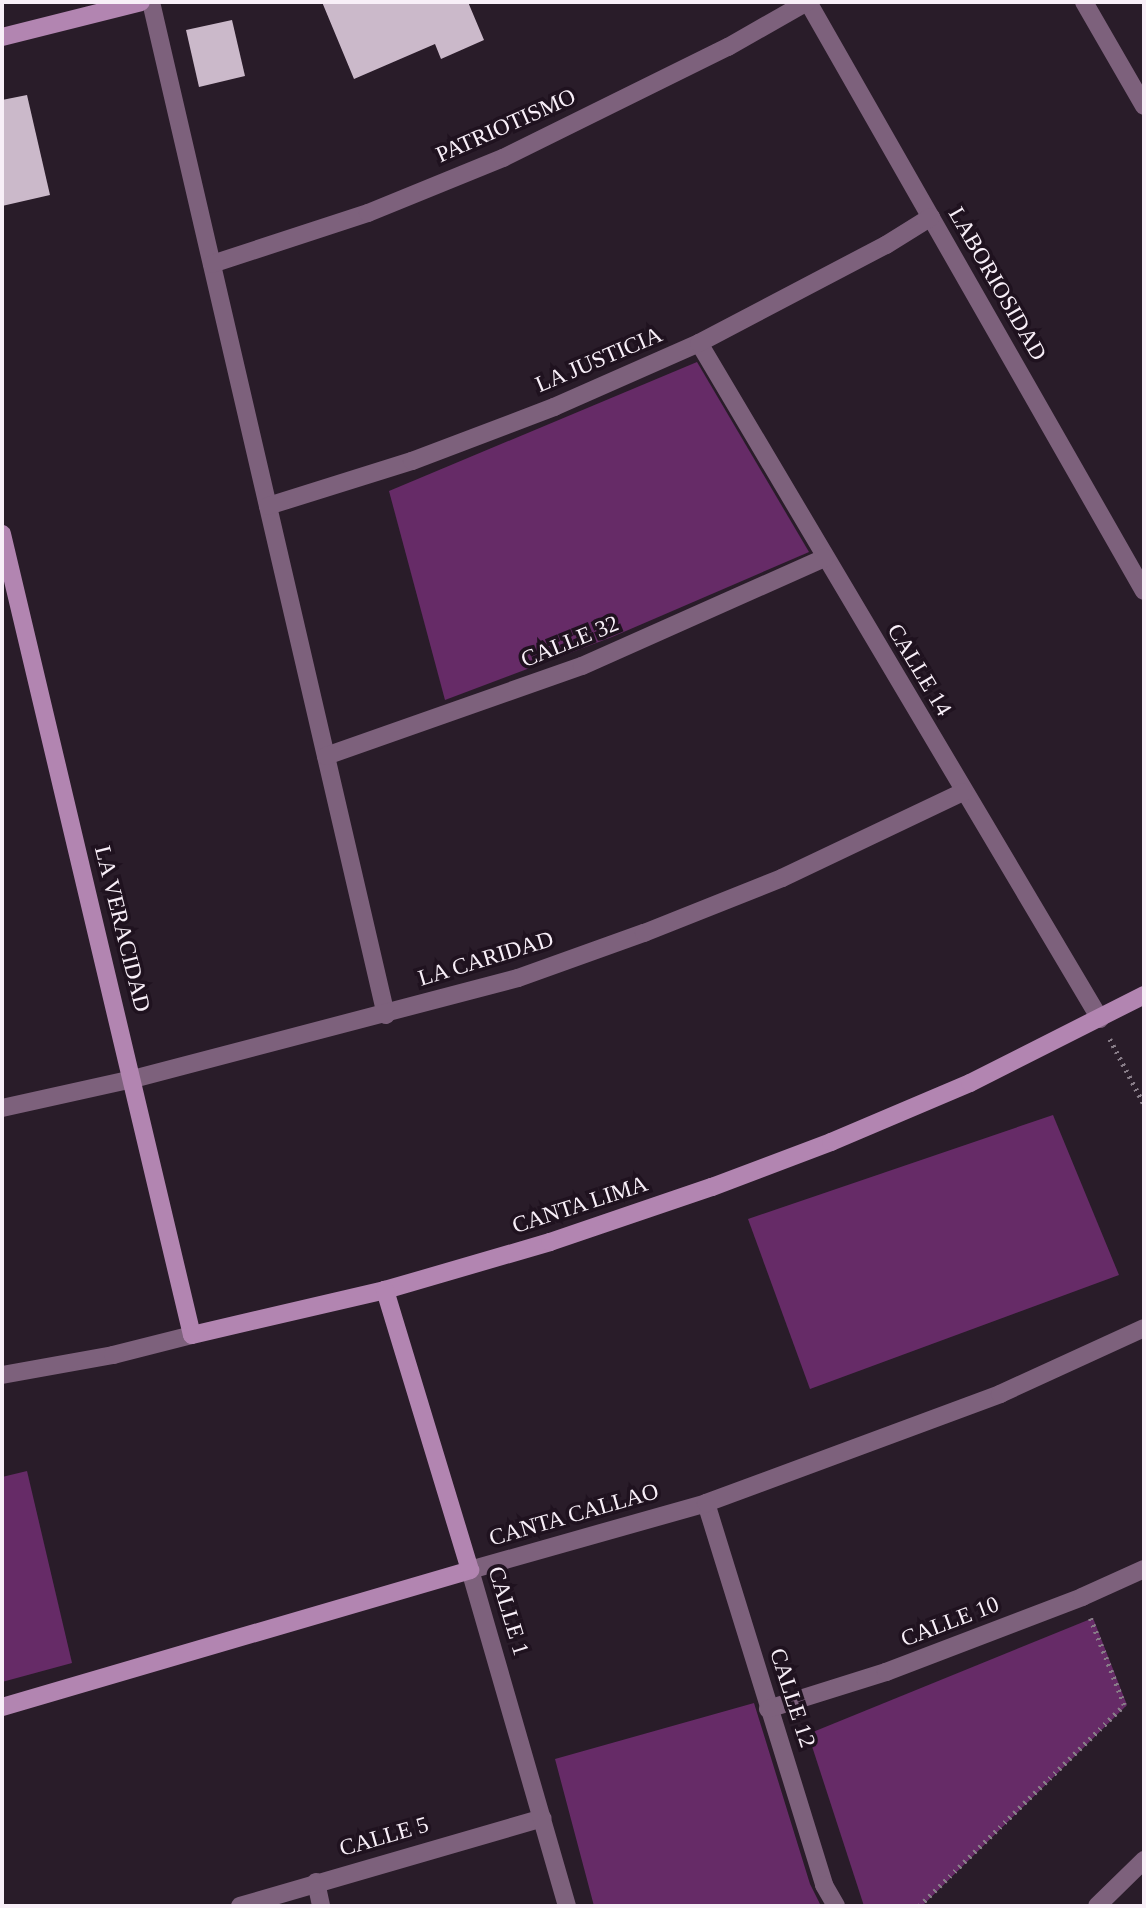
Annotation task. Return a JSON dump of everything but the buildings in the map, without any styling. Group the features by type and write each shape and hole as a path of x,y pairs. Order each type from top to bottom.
{"street":[{"path":"2,37 141,2"},
{"path":"151,2 386,1014"},
{"name":"PATRIOTISMO","path":"212,264 368,213 503,158 728,47 808,2"},
{"name":"LABORIOSIDAD","path":"808,2 1144,591"},
{"path":"1084,2 1139,83 1144,106"},
{"name":"LA JUSTICIA","path":"268,506 412,461 554,407 699,343 886,245 931,217"},
{"name":"CALLE 14","path":"699,343 1100,1019"},
{"name":"LA VERACIDAD","path":"2,534 192,1335"},
{"name":"CALLE 32","path":"326,756 582,666 825,558"},
{"name":"LA CARIDAD","path":"2,1108 133,1079 518,978 644,933 782,878 963,792"},
{"name":"CANTA LIMA","path":"2,1375 113,1355 385,1290 550,1242 712,1187 831,1142 970,1083 1144,995"},
{"name":"CALLE 1","path":"385,1290 470,1570 567,1906"},
{"name":"CANTA CALLAO","path":"2,1707 706,1503 1000,1394 1144,1328"},
{"name":"CALLE 12","path":"706,1503 824,1885 836,1906"},
{"name":"CALLE 10","path":"768,1709 886,1672 1082,1597 1144,1569"},
{"name":"CALLE 5","path":"240,1906 542,1818"},
{"path":"1097,1906 1144,1860"},
{"path":"316,1882 321,1906"}],"path":[{"path":"1100,1019 1144,1104"},
{"path":"919,1906 1124,1705 1082,1597"}],"shaded area":[{"path":"697,362 809,552 612,637 445,700 389,491"},
{"path":"1053,1115 1119,1275 810,1389 748,1219"},
{"path":"27,1471 72,1663 2,1682 2,1477"},
{"path":"1093,1618 1127,1705 922,1906 864,1906 808,1734"},
{"path":"754,1703 810,1884 821,1906 594,1906 555,1759"}]}
